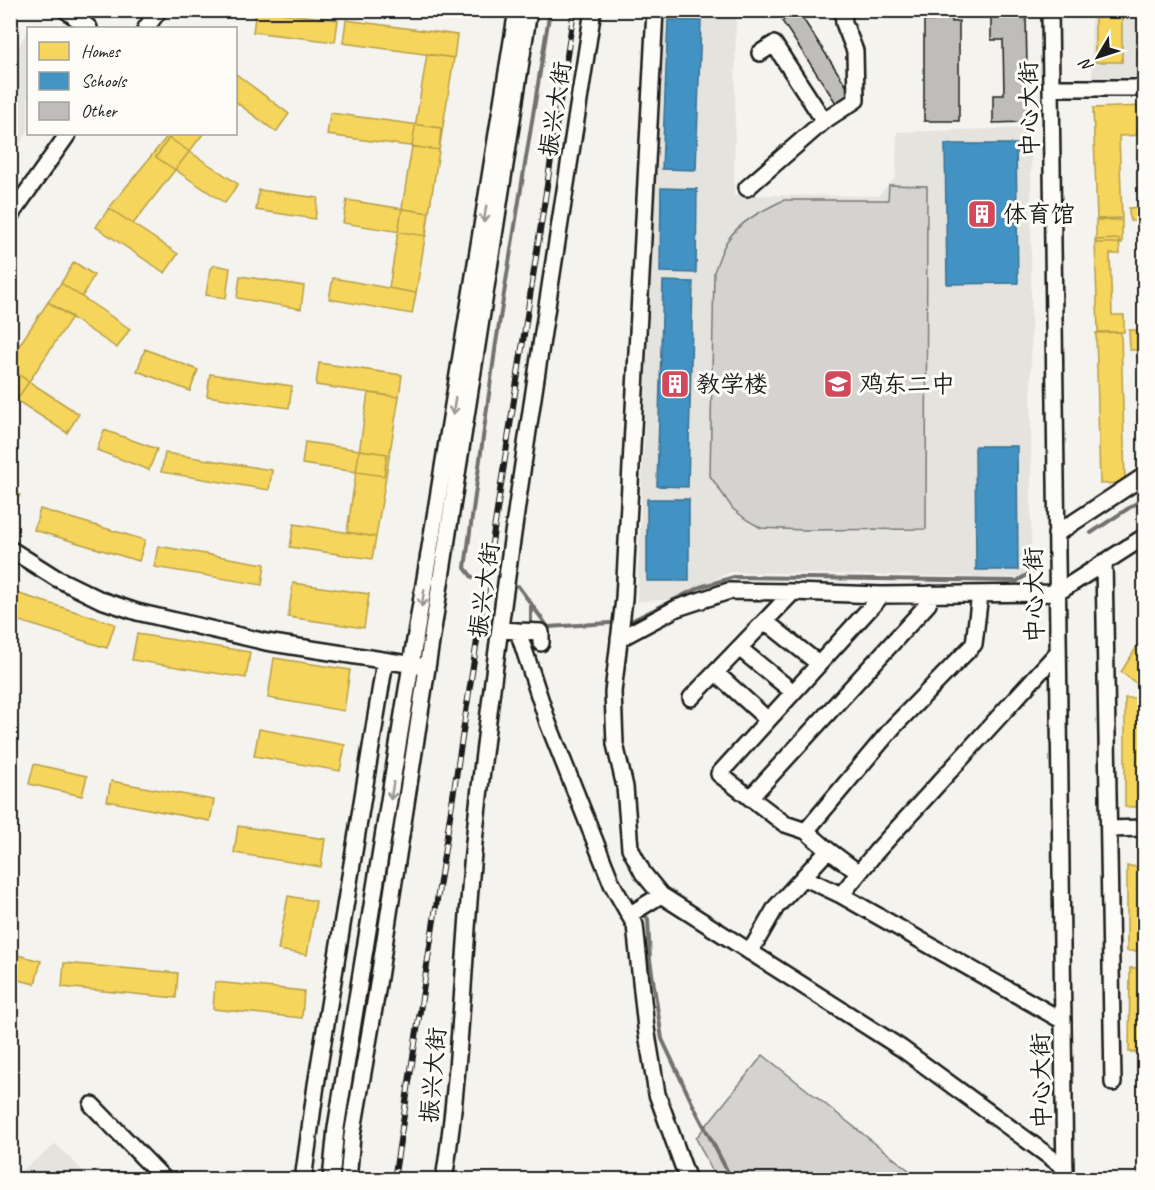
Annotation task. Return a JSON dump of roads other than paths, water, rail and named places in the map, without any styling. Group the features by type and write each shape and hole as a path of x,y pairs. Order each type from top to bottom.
{"street":[{"path":"66,10 88,27"},
{"path":"147,27 159,10"},
{"path":"331,1179 338,1117 514,40 517,10"},
{"path":"348,1179 352,1136 529,10"},
{"name":"振兴大街","path":"444,1179 453,1123 477,816 500,630 593,10"},
{"path":"655,10 624,599 613,692 615,744 625,787 630,848 643,873 662,895 902,1048 1065,1174"},
{"path":"747,188 824,121 856,100 855,51 844,23 843,10"},
{"name":"中心大街","path":"1050,10 1065,1174"},
{"path":"760,53 774,44 824,121"},
{"path":"1051,88 1144,88"},
{"path":"10,216 67,135"},
{"path":"1056,534 1144,476"},
{"path":"619,639 677,608 729,591 882,595 1057,592 1144,537"},
{"path":"10,549 56,578 101,600 137,612 266,642 427,667"},
{"path":"1104,562 1113,1083"},
{"path":"691,698 793,592"},
{"path":"750,798 928,604 931,594"},
{"path":"806,831 894,726 974,644 980,594"},
{"path":"859,873 806,831 785,824 718,774 882,595"},
{"path":"765,621 819,664"},
{"path":"500,630 541,632 541,644"},
{"path":"518,631 548,723 577,797 612,884 635,926 646,1028 657,1094 688,1179"},
{"path":"740,648 793,692"},
{"path":"841,895 1058,652"},
{"path":"303,1179 316,1084 385,661"},
{"path":"716,673 768,720"},
{"path":"1109,829 1144,828"},
{"path":"750,952 776,907 828,850"},
{"path":"803,877 841,895 1063,1021"},
{"path":"629,915 662,895"},
{"path":"92,1105 165,1179"}],"waterway":[{"path":"477,579 472,577 465,568 496,343 550,10"},
{"path":"1091,533 1144,498"},
{"path":"631,621 700,587 734,577 1017,581 1035,570"},
{"path":"518,586 548,627 610,623"},
{"path":"531,603 531,627"},
{"path":"531,634 531,651"},
{"path":"622,889 637,906"},
{"path":"642,912 648,919 650,960 662,1039 732,1180"}],"railway":[{"path":"394,1180 574,10"}],"place":[{"name":"体育馆","path":"982,214"},
{"name":"教学楼","path":"675,384"},
{"name":"鸡东二中","path":"838,384"}]}
